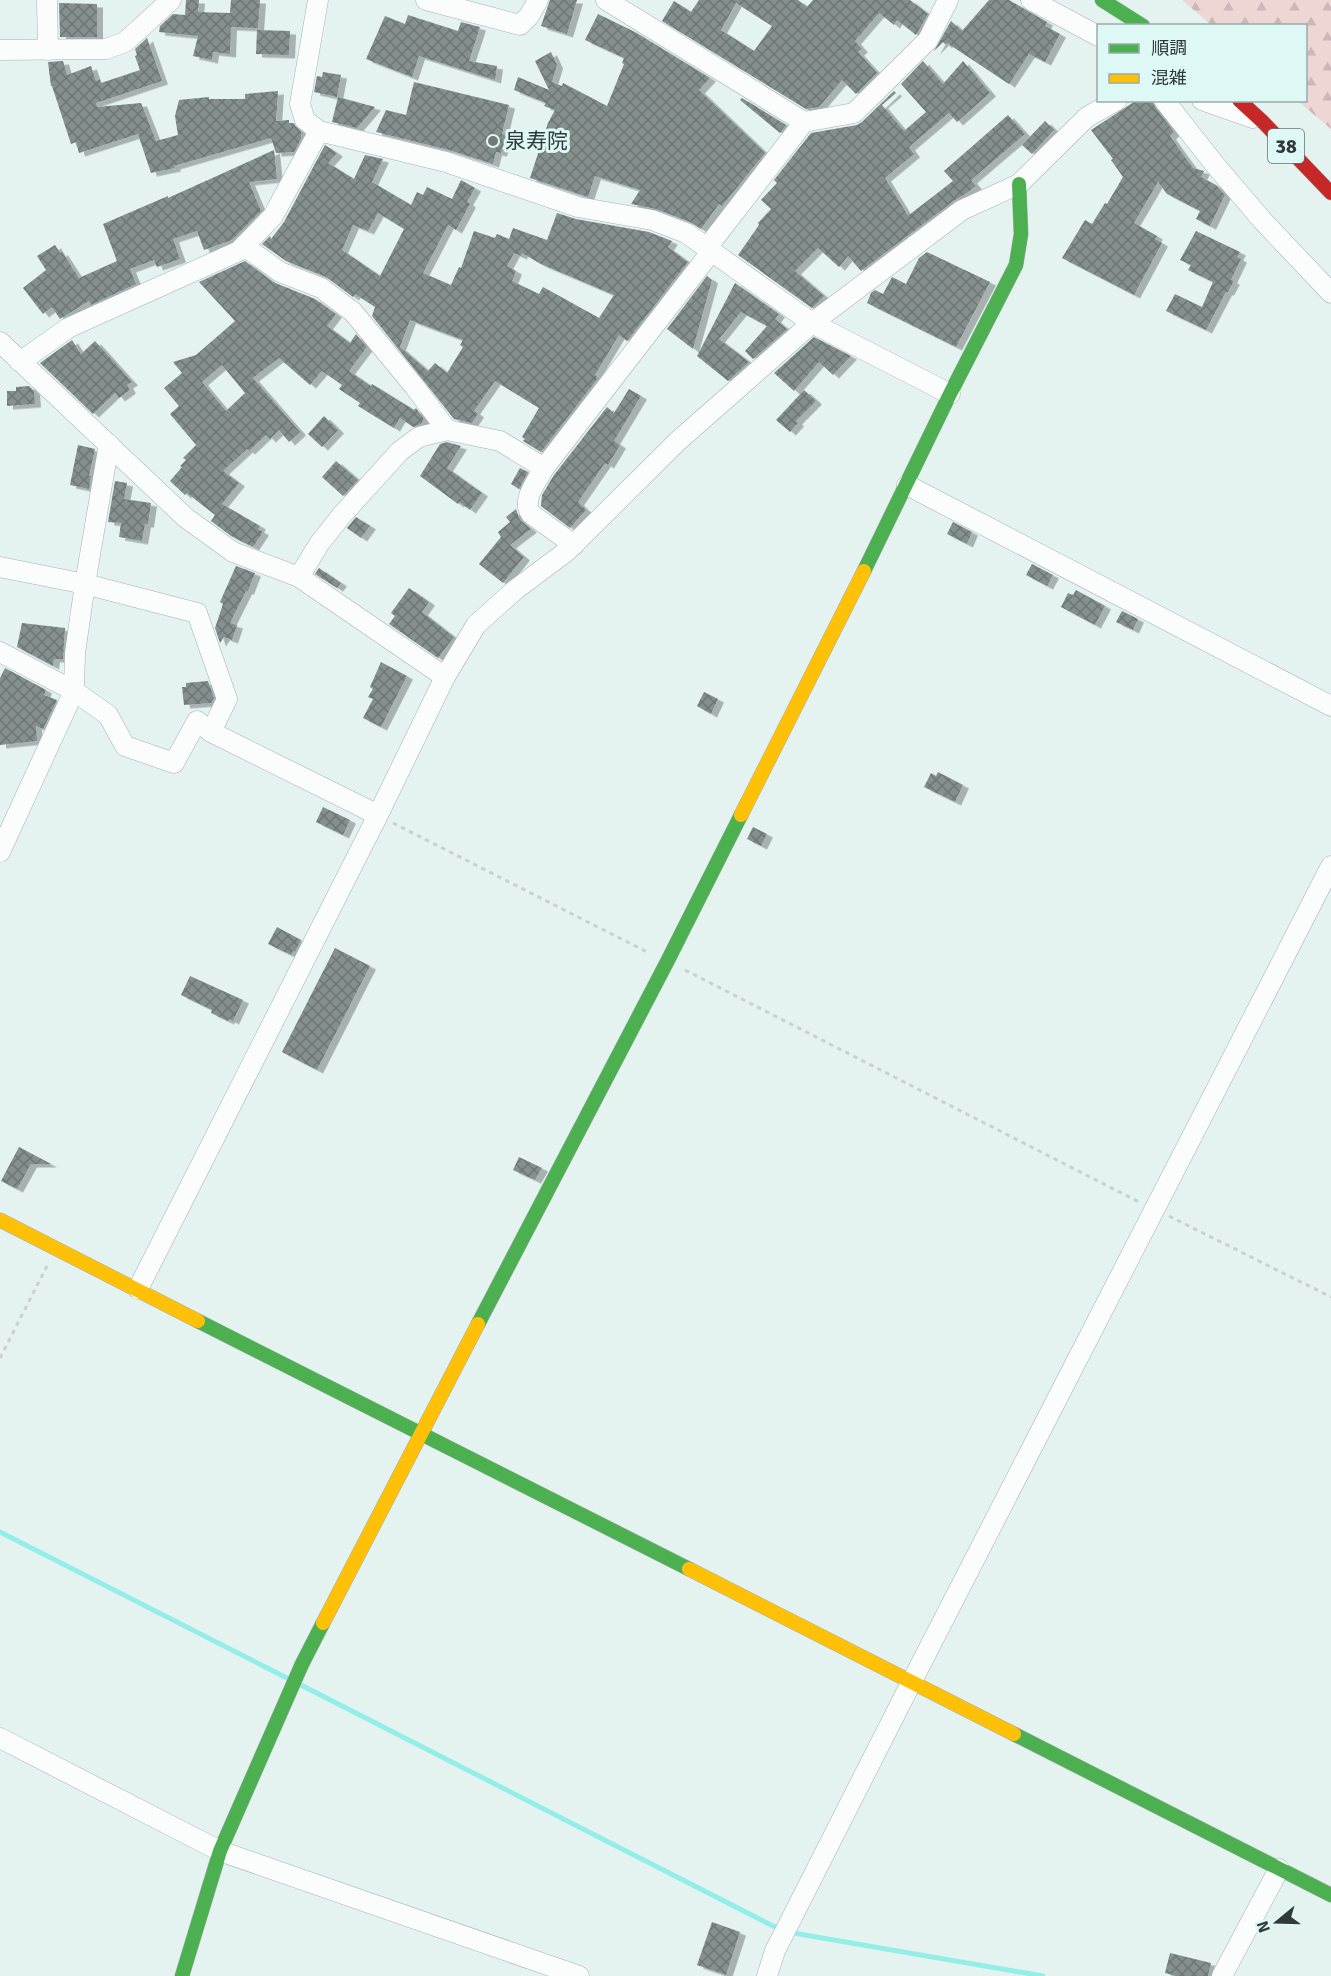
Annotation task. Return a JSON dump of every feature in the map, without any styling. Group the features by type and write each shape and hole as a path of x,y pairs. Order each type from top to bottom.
{"street":[{"path":"47,0 48,50"},
{"path":"0,50 106,49 125,42 171,0"},
{"path":"318,0 300,104 305,120 319,131 446,162 578,207 652,220 686,232 812,323 950,394"},
{"path":"426,0 520,25 529,16 538,0"},
{"path":"606,0 804,122 854,113 927,40 948,0"},
{"path":"1031,0 1097,35"},
{"path":"1102,0 1140,24"},
{"path":"138,1289 378,815 445,677 476,625 515,590 574,545 678,441 812,323 962,210 1019,184 1087,117 1113,102"},
{"path":"1166,102 1262,220 1331,293"},
{"path":"1208,102 1263,122"},
{"name":"38","path":"1241,102 1331,194"},
{"path":"574,545 527,509 527,501 544,468 804,122"},
{"path":"20,362 68,328 239,251 273,216 319,131"},
{"path":"182,1976 220,1851 299,1672 667,962 1016,265 1022,248 1023,231 1019,184"},
{"path":"244,246 280,272 321,288 353,312 447,430"},
{"path":"0,342 186,518 233,552 299,577 445,677"},
{"path":"299,577 319,544 342,515 400,451 419,437 447,430 500,441 544,468"},
{"path":"0,852 74,691 75,653 109,444"},
{"path":"907,485 1331,706"},
{"path":"0,567 85,584 197,613 227,699 211,732"},
{"path":"0,652 74,691 108,715 125,746 174,763 197,721 211,732 378,815"},
{"path":"767,1976 780,1942 911,1683 1331,866"},
{"path":"0,1220 1331,1895"},
{"path":"0,1738 220,1851 579,1976"},
{"path":"1222,1976 1279,1869"}],"path":[{"path":"378,815 1331,1297"},
{"path":"0,1358 56,1248"}],"green space":[{"path":"1182,0 1331,0 1331,129 1299,102 1307,102 1307,24 1210,24"}],"building":[{"path":"186,0 199,0 198,12 230,13 231,0 260,0 258,28 231,27 230,54 213,52 212,60 193,56 198,36 159,32 160,26 173,14 185,15"},
{"path":"550,0 577,0 567,34 541,26"},
{"path":"699,0 798,0 807,7 813,0 910,0 928,14 916,35 897,20 894,25 879,13 855,41 862,49 858,52 877,73 856,94 842,80 819,107 806,109 662,21 674,1 691,12","holes":["736,3 772,26 754,51 721,30"]},
{"path":"989,0 1009,0 1047,22 1045,26 1060,34 1045,62 1029,54 1009,84 947,43 946,45 943,42 934,51 951,21 962,31"},
{"path":"59,3 97,4 97,37 60,37"},
{"path":"598,14 635,32 710,78 699,90 765,153 722,206 719,204 701,229 690,222 656,209 631,204 640,190 595,176 588,197 530,178 548,123 555,110 544,106 546,103 514,90 518,77 549,90 535,61 551,52 557,65 552,82 562,86 563,83 607,106 624,64 622,63 624,58 585,40"},
{"path":"408,15 458,31 461,22 480,27 469,61 497,66 495,80 419,56 412,77 366,59 385,16 405,24"},
{"path":"257,30 290,31 289,55 256,54"},
{"path":"147,38 162,81 96,103 97,107 141,103 156,141 178,135 175,116 179,100 209,97 209,99 245,99 245,94 278,91 276,121 289,120 289,123 293,123 301,132 301,139 294,152 276,153 271,138 174,166 175,168 151,173 138,134 79,153 76,142 71,144 51,86 48,62 63,61 67,75 91,66 96,81 100,79 101,83 140,70 135,49"},
{"path":"923,61 943,84 963,61 990,93 957,122 949,113 909,147 914,154 885,178 907,214 909,215 953,181 944,171 1008,115 1025,134 971,180 976,186 861,271 848,256 839,267 818,248 795,271 824,296 812,308 738,255 759,225 758,223 771,209 761,200 777,183 774,180 811,133 857,125 894,91 896,93 882,105 904,131 926,112 901,84"},
{"path":"323,72 341,75 337,97 314,92 317,76 322,77"},
{"path":"414,82 509,105 502,134 506,136 501,153 496,152 493,164 449,150 376,132 386,110 406,115"},
{"path":"338,97 375,107 357,128 332,122"},
{"path":"742,98 786,125 780,133 740,100"},
{"path":"1134,102 1153,102 1174,132 1170,136 1193,168 1204,171 1201,177 1216,185 1225,195 1210,226 1196,219 1200,211 1167,194 1158,182 1134,223 1157,236 1155,239 1162,243 1134,295 1062,258 1085,220 1092,224 1123,177 1111,160 1113,159 1091,130"},
{"path":"1045,121 1054,130 1032,154 1022,145"},
{"path":"325,145 337,153 328,163 354,179 365,155 383,159 372,182 411,205 417,192 423,195 427,187 452,199 461,180 475,188 467,202 470,204 456,230 448,225 423,273 451,285 459,267 461,268 474,231 495,238 497,234 509,239 513,228 547,240 557,213 576,219 649,232 672,241 668,247 688,262 627,341 619,335 595,375 598,378 541,452 523,441 525,439 522,437 539,408 495,381 474,411 478,414 472,423 454,419 372,316 375,307 355,294 353,297 326,277 286,261 262,244 270,236 271,239 284,222","holes":["378,213 404,229 380,276 342,250 353,225 368,231","514,253 521,256 522,253 541,264 614,295 599,318 543,287 539,294 512,281 516,271 507,266","410,320 463,340 460,345 463,347 447,373 435,363 428,371 400,347"]},
{"path":"274,150 277,179 249,182 261,211 232,240 204,250 197,231 173,239 180,259 157,267 154,260 130,269 136,284 91,305 89,301 60,319 52,307 43,314 23,288 46,270 37,256 55,245 79,278 117,261 103,224 168,196 168,198"},
{"path":"1196,231 1240,252 1237,257 1241,259 1231,280 1234,281 1206,330 1166,311 1175,294 1202,307 1213,282 1188,270 1191,265 1180,260"},
{"path":"927,252 990,282 956,347 867,303 871,293 875,290 883,294 892,277 906,284 919,258"},
{"path":"245,261 273,282 315,299 336,314 327,326 350,343 356,334 367,347 349,371 414,410 416,408 424,419 421,424 413,427 400,418 394,428 358,406 360,403 339,389 342,385 322,371 310,385 279,358 253,378 300,432 289,442 279,430 270,439 266,435 223,471 239,483 222,504 260,526 258,529 263,532 253,547 231,536 211,521 215,515 187,493 185,495 170,481 186,460 183,458 196,445 170,414 179,406 164,388 182,373 173,362 196,355 235,321 199,282","holes":["222,365 245,393 226,411 202,382"]},
{"path":"707,276 712,280 693,349 667,329"},
{"path":"735,283 779,314 775,319 787,329 753,359 745,351 767,326 741,312 719,339 749,362 728,381 697,356"},
{"path":"814,337 851,356 833,375 819,362 794,391 774,373"},
{"path":"72,340 81,354 95,341 132,382 127,385 130,390 119,398 115,393 93,414 40,363"},
{"path":"29,386 34,391 35,404 7,406 7,391 16,391 16,387"},
{"path":"629,389 641,396 614,441 620,445 608,465 605,463 578,502 586,510 570,528 541,506 542,495 554,475 607,407 614,413"},
{"path":"804,390 816,401 796,421 798,423 790,432 776,420"},
{"path":"324,416 338,430 322,447 308,434"},
{"path":"447,442 461,446 447,468 482,493 470,510 420,476 440,444"},
{"path":"78,445 95,449 89,476 91,476 89,489 70,485"},
{"path":"336,461 358,480 343,496 322,477"},
{"path":"520,468 528,472 519,489 511,484"},
{"path":"115,481 127,483 124,499 151,503 148,524 145,524 142,541 119,537 121,523 108,522"},
{"path":"516,509 520,520 531,529 510,545 524,557 503,583 479,564 501,537 498,532 510,522 506,517"},
{"path":"356,517 370,526 361,538 347,528"},
{"path":"953,522 972,532 967,544 947,534"},
{"path":"1032,564 1053,575 1047,586 1026,575"},
{"path":"236,566 255,573 230,623 237,625 232,640 224,637 220,643 215,628 223,604 220,602"},
{"path":"319,568 341,583 337,588 315,574"},
{"path":"409,588 429,602 422,612 454,637 438,658 389,624 395,616 391,613"},
{"path":"1076,590 1105,606 1095,625 1061,607 1068,593 1073,595"},
{"path":"1122,611 1138,619 1133,630 1116,622"},
{"path":"22,623 65,628 63,659 54,659 53,666 17,647"},
{"path":"381,662 407,676 381,727 363,718 373,699 368,697 373,689 370,687"},
{"path":"5,668 46,690 44,695 57,700 43,729 36,726 37,741 0,745 0,678"},
{"path":"208,681 214,698 211,703 184,705 182,687 186,687 186,683"},
{"path":"704,692 718,699 711,714 697,706"},
{"path":"938,772 963,785 955,802 924,787 931,773 936,776"},
{"path":"323,807 350,820 343,835 316,822"},
{"path":"753,827 767,834 761,846 747,839"},
{"path":"277,927 301,940 291,955 268,944"},
{"path":"335,948 370,966 317,1070 282,1052"},
{"path":"190,976 243,1000 233,1021 211,1013 212,1010 181,995"},
{"path":"19,1147 51,1164 31,1164 17,1189 1,1181"},
{"path":"519,1157 542,1168 535,1180 513,1170"},
{"path":"712,1922 740,1932 726,1975 697,1965"},
{"path":"1170,1953 1211,1963 1208,1976 1176,1976 1165,1973"}],"waterway":[{"path":"0,1532 287,1678"},
{"path":"301,1685 773,1926 799,1934 1043,1976"}],"traffic: fast":[{"path":"1102,0 1140,24"},
{"path":"864,571 1016,265 1021,234 1019,184"},
{"path":"478,1324 741,815"},
{"path":"198,1321 689,1569"},
{"path":"182,1976 220,1851 302,1664 323,1623"},
{"path":"1014,1734 1331,1895"}],"traffic: slow":[{"path":"741,815 864,571"},
{"path":"0,1220 198,1321"},
{"path":"323,1623 478,1324"},
{"path":"689,1569 1014,1734"}],"traffic: jam":[{"path":"1241,102 1331,193"}],"place":[{"name":"泉寿院","path":"493,141"}]}
